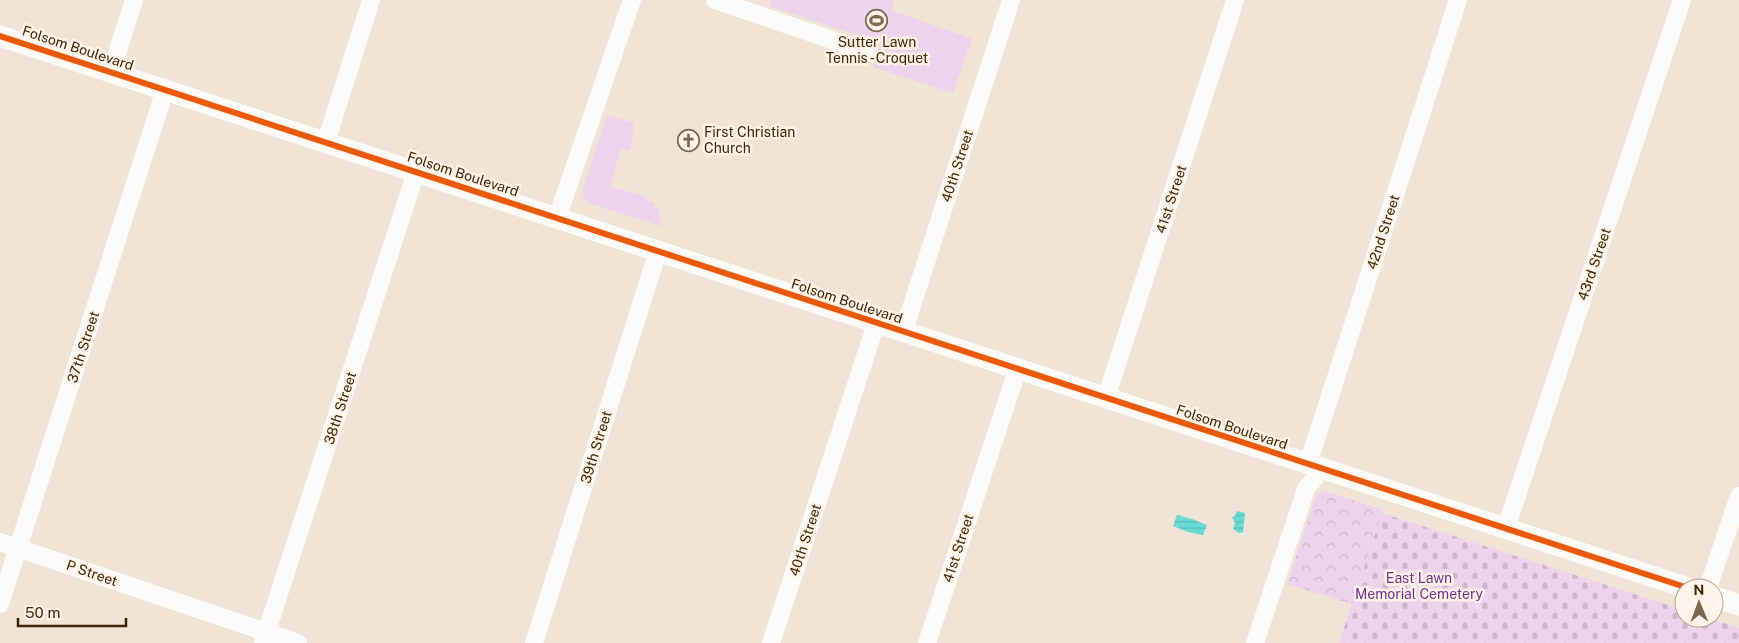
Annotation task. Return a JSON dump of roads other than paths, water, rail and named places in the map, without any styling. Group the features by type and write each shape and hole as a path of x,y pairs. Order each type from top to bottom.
{"main road":[{"name":"Folsom Boulevard","path":"0,36 903,333 1018,368 1674,583"},
{"path":"1724,600 1739,605"}],"street":[{"path":"111,72 134,0"},
{"path":"326,142 371,0"},
{"path":"557,218 632,0"},
{"path":"715,0 870,54"},
{"name":"40th Street","path":"903,333 1011,0"},
{"name":"41st Street","path":"1106,398 1235,0"},
{"name":"42nd Street","path":"1256,643 1306,489 1315,467 1458,0"},
{"name":"43rd Street","path":"1506,528 1682,0"},
{"name":"37th Street","path":"0,604 165,90"},
{"name":"38th Street","path":"265,637 416,172"},
{"name":"39th Street","path":"534,643 658,251"},
{"name":"40th Street","path":"771,643 876,324"},
{"name":"41st Street","path":"927,643 1018,368"},
{"path":"1711,578 1739,496"},
{"name":"P Street","path":"0,542 265,637 298,643"}],"water":[{"path":"1237,511 1245,513 1243,532 1239,533 1233,529 1235,523 1232,517 1235,516"},
{"path":"1177,515 1207,525 1203,535 1173,526"}],"place":[{"name":"Sutter Lawn Tennis - Croquet","path":"877,20"},
{"name":"First Christian Church","path":"688,140"}],"park label":[{"name":"East Lawn Memorial Cemetery","path":"1419,586"}]}
